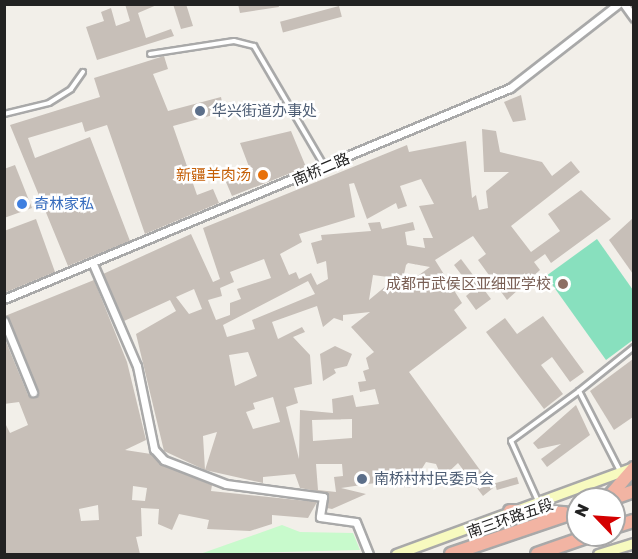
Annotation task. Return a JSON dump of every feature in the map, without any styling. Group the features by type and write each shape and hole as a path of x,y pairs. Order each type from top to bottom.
{"highway":[{"path":"618,487 633,467"},
{"path":"510,511 566,512"},
{"name":"南三环路五段","path":"451,555 566,515"},
{"path":"537,555 566,544"}],"main road":[{"path":"396,555 633,467"},
{"path":"598,555 633,543"}],"street":[{"name":"南桥二路","path":"4,299 326,168 510,88 618,4"},
{"path":"624,4 633,18"},
{"path":"93,264 137,366 154,449 164,460 226,484 323,497 321,518 356,522 369,555"},
{"path":"4,321 33,392"}],"lane":[{"path":"150,54 234,41 255,46 326,168"},
{"path":"4,114 49,102 71,89 83,72"},
{"path":"537,501 512,441 633,348"},
{"path":"579,391 620,471"}],"green space":[{"path":"597,239 633,290 633,340 606,360 546,276"},
{"path":"282,525 300,532 353,533 360,550 200,554"}],"building":[{"path":"125,4 159,4 138,13 146,38 171,29 174,36 97,60 86,27 104,21 101,12 111,8 116,26 130,21"},
{"path":"173,4 186,4 193,26 181,29"},
{"path":"238,4 278,4 279,7 240,13"},
{"path":"339,6 342,17 283,32 280,22"},
{"path":"164,56 168,69 153,74 168,111 221,97 224,112 173,126 197,195 213,189 219,203 145,234 107,125 85,132 82,122 28,138 35,158 90,137 130,241 68,266 10,125 100,97 94,78"},
{"path":"521,95 526,120 513,122 504,102"},
{"path":"482,129 496,131 500,152 542,162 552,176 571,161 580,172 511,226 531,252 560,231 548,214 581,190 611,219 551,263 545,254 534,262 540,270 507,300 478,260 486,254 473,236 435,260 462,303 454,310 467,328 409,372 493,488 483,496 458,463 442,478 436,464 426,462 410,488 395,486 396,480 341,488 366,494 332,509 327,508 327,493 300,488 295,474 263,477 263,483 205,470 164,451 136,334 176,311 170,300 124,321 103,274 191,234 213,282 220,279 203,228 407,145 409,152 466,141 472,198 476,195 479,210 488,208 486,191 509,172 484,172","holes":["421,179 434,204 419,206 433,238 423,238 425,248 407,245 405,232 415,230 413,222 382,229 380,222 368,223 371,231 321,235 322,240 311,243 317,264 326,261 328,279 317,285 311,273 299,279 296,272 289,275 280,254 302,242 299,234 355,217 349,184 354,183 367,219 396,203 398,209 407,206 400,186","264,259 271,278 237,289 241,299 230,303 230,315 216,320 208,300 222,296 220,288 234,282 230,272","408,263 430,267 401,288","373,275 388,277 386,286 369,300","308,281 315,294 252,320 255,329 227,337 223,325","194,289 202,309 189,314 176,297","317,306 323,327 334,318 343,321 343,315 370,312 351,327 374,352 366,358 369,369 363,371 366,381 358,382 360,392 375,389 379,404 356,407 353,395 332,399 333,413 300,410 299,459 286,407 298,403 294,388 312,384 310,355 293,337 305,332 302,327 278,339 272,322","248,352 257,376 235,386 229,355","273,397 280,422 253,429 246,412 255,409 253,403","352,419 352,438 313,441 312,420","217,432 205,470 203,436","316,464 342,464 343,476 334,477 336,492 318,490"]},
{"path":"291,131 306,167 232,196 226,182 251,172 240,143"},
{"path":"15,165 32,208 4,218 4,169"},
{"path":"633,218 633,274 609,240"},
{"path":"36,219 55,272 4,293 4,231"},
{"path":"461,259 491,299 476,310 466,296 473,290 454,265"},
{"path":"94,280 127,362 146,440 125,450 151,454 162,465 212,485 211,491 317,502 308,518 272,515 272,524 250,531 207,529 209,520 179,514 172,530 158,524 159,509 141,508 142,536 136,537 140,554 4,555 4,421 10,433 28,425 19,402 4,404 4,337 28,395 39,392 5,316","holes":["133,486 147,488 145,501 132,500","98,505 99,520 81,521 79,509"]},
{"path":"543,316 584,372 570,382 552,357 541,365 563,394 544,409 486,332 505,318 517,334"},
{"path":"335,346 352,354 347,366 334,369 336,373 323,381 320,354"},
{"path":"633,359 633,417 614,430 590,391"},
{"path":"576,405 590,435 547,467 541,459 561,444 538,449 533,443"},
{"path":"517,477 519,484 497,490 495,483"}],"place":[{"name":"华兴街道办事处","path":"200,111"},
{"name":"新疆羊肉汤","path":"263,175"},
{"name":"奇林家私","path":"22,204"},
{"name":"成都市武侯区亚细亚学校","path":"563,284"},
{"name":"南桥村村民委员会","path":"362,479"}]}
